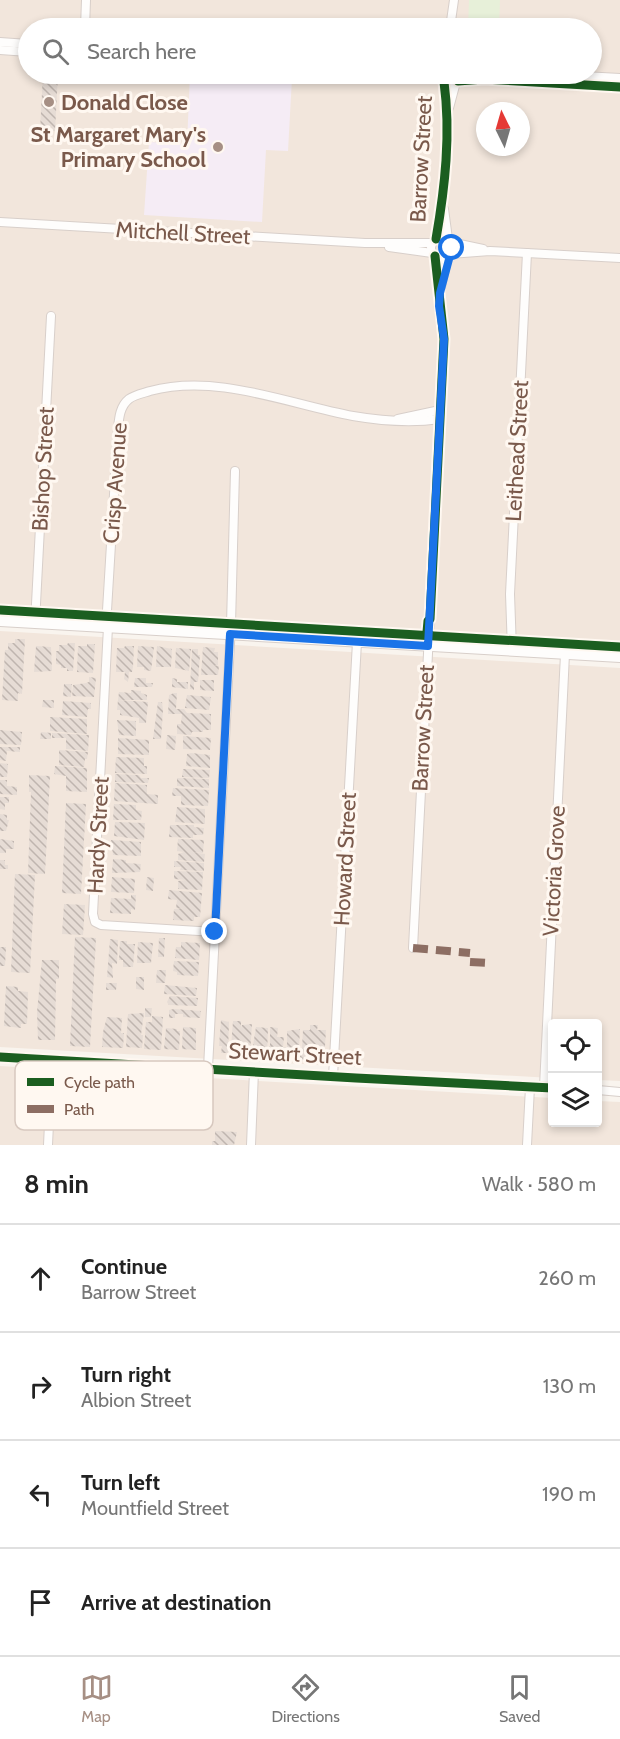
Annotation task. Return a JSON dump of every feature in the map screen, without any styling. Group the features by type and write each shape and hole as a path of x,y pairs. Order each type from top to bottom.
{"street":[{"path":"85,18 86,0"},
{"path":"453,18 454,0"},
{"path":"0,42 18,43"},
{"path":"0,51 18,52"},
{"path":"602,77 620,78"},
{"name":"Barrow Street","path":"442,84 448,114"},
{"name":"Barrow Street","path":"434,241 443,199 448,114 457,84"},
{"path":"569,84 620,87"},
{"name":"Barrow Street","path":"443,199 449,241"},
{"name":"Mitchell Street","path":"0,222 365,243 434,241"},
{"path":"490,251 449,241 442,237 434,241 431,248 434,255 443,258 449,255 490,251 620,258"},
{"path":"449,241 452,248 449,255"},
{"name":"Mitchell Street","path":"365,243 434,255"},
{"name":"Leithead Street","path":"512,650 510,594 527,253"},
{"name":"Barrow Street","path":"434,255 440,293"},
{"name":"Barrow Street","path":"413,948 444,339 439,306 449,255"},
{"name":"Bishop Street","path":"35,623 51,316"},
{"name":"Crisp Avenue","path":"107,627 118,428 119,417 127,400 164,388 201,386 236,390 353,416 382,420 440,414"},
{"path":"208,1061 236,471"},
{"path":"0,621 357,642 429,640 512,650 620,657"},
{"name":"Hardy Street","path":"107,627 93,914 95,922 101,925 215,932"},
{"name":"Howard Street","path":"333,1077 357,642"},
{"name":"Victoria Grove","path":"549,1073 565,654"},
{"name":"Stewart Street","path":"0,1057 72,1061"},
{"name":"Stewart Street","path":"213,1068 548,1088"},
{"path":"251,1145 254,1071"},
{"path":"527,1145 530,1087"},
{"path":"602,1090 620,1092"},
{"path":"48,1145 49,1130"}],"shaded area":[{"path":"0,0 620,0 620,645 0,605"},
{"name":"St Margaret Mary's Primary School","path":"190,84 292,84 288,151 266,150 262,222 144,215 149,142 187,144"},
{"path":"0,631 620,668 620,1081 602,1080 602,1019 548,1019 548,1078 0,1047"},
{"path":"0,1066 15,1067 15,1130 213,1130 213,1078 548,1098 548,1127 602,1127 602,1101 620,1102 620,1145 0,1145"}],"green space":[{"path":"469,0 500,0 499,18 468,18"}],"building":[{"name":"Donald Close","path":"42,84 57,84 55,131 40,130"},
{"path":"15,639 25,639 22,694 18,693 18,701 2,700 5,650 8,650 8,643 15,643"},
{"path":"75,643 73,671 67,671 67,668 61,668 61,665 56,664 56,651 59,651 59,645"},
{"path":"87,644 95,644 93,673 77,672 78,646 87,646"},
{"path":"36,646 51,647 52,671 34,672"},
{"path":"134,646 133,667 132,672 129,672 128,682 124,679 125,672 116,672 117,648"},
{"path":"138,646 154,647 151,671 144,670 144,667 137,667"},
{"path":"157,646 172,649 171,667 156,667"},
{"path":"203,647 215,648 214,652 218,652 218,665 214,665 219,666 218,675 201,675"},
{"path":"176,648 191,649 189,671 175,668"},
{"path":"192,649 198,649 198,655 200,655 198,682 194,682 194,690 190,689"},
{"path":"89,677 96,678 94,697 72,696 73,685 89,682"},
{"path":"135,678 146,678 146,683 153,683 152,687 134,687"},
{"path":"172,678 177,679 177,682 188,682 188,689 172,687"},
{"path":"200,680 214,680 214,691 200,690"},
{"path":"64,684 72,684 71,697 63,696"},
{"path":"131,690 141,691 147,695 147,700 118,700 119,692 131,693"},
{"path":"177,693 176,709 184,709 187,713 211,714 211,730 192,732 191,735 177,734 177,724 181,724 182,714 168,714 169,695"},
{"path":"187,695 211,697 209,710 185,708"},
{"path":"43,700 54,700 54,708 42,707"},
{"path":"118,700 148,702 146,723 139,723 139,718 120,715 120,710 117,710"},
{"path":"63,701 91,703 91,709 88,709 87,717 62,715"},
{"path":"158,702 162,702 163,710 161,739 153,739"},
{"path":"50,717 87,719 87,734 50,731"},
{"path":"117,720 136,721 136,736 119,735"},
{"path":"0,730 22,732 21,745 0,744"},
{"path":"41,732 51,733 51,739 40,739"},
{"path":"52,733 89,735 88,751 66,749 66,738 52,738"},
{"path":"167,735 176,736 175,750 166,749"},
{"path":"183,736 211,738 210,750 183,749"},
{"path":"118,738 149,740 149,755 118,754"},
{"path":"0,747 20,747 20,752 7,751 6,761 0,760"},
{"path":"59,750 88,752 84,767 59,765"},
{"path":"187,754 210,755 210,768 186,766"},
{"path":"116,757 144,758 147,774 115,773"},
{"path":"0,763 8,764 7,777 0,777"},
{"path":"55,766 87,768 87,792 66,791 66,776 54,774"},
{"path":"183,769 210,770 209,778 182,777"},
{"path":"115,774 139,775 141,778 149,778 148,783 115,782"},
{"path":"29,775 50,776 45,874 28,873 31,792 29,792"},
{"path":"177,778 209,779 209,788 177,786"},
{"path":"0,780 7,780 7,786 17,787 17,795 0,794"},
{"path":"115,783 147,785 147,794 158,795 158,804 114,801"},
{"path":"173,788 209,790 208,806 181,805 181,796 172,796"},
{"path":"0,797 9,797 9,803 5,803 5,810 0,809"},
{"path":"66,803 86,804 81,894 62,893"},
{"path":"114,804 136,805 136,810 142,811 141,820 113,820"},
{"path":"177,807 205,809 205,824 175,822"},
{"path":"0,814 7,815 7,820 9,820 6,831 0,831"},
{"path":"115,822 145,823 144,840 114,836"},
{"path":"170,825 194,825 194,827 204,828 203,835 193,835 193,838 169,837"},
{"path":"0,839 14,841 14,849 6,849 6,853 0,853"},
{"path":"178,839 204,840 203,853 192,852 205,854 204,862 178,860 178,854 184,852 177,851"},
{"path":"111,840 141,842 141,856 113,855"},
{"path":"113,859 141,864 140,872 112,873"},
{"path":"0,860 5,860 8,869 0,869"},
{"path":"174,861 204,863 204,871 180,870 181,867 174,867"},
{"path":"174,871 203,872 202,890 178,889 178,881 186,880 174,879"},
{"path":"15,874 35,875 30,973 11,972"},
{"path":"112,877 135,879 134,893 111,892"},
{"path":"147,877 154,878 153,891 146,890"},
{"path":"169,890 202,893 200,917 194,917 194,921 173,920 174,909 183,908 176,908 177,900 168,899"},
{"path":"131,895 136,895 135,910 131,909 131,914 110,913 111,898 131,899"},
{"path":"64,904 85,905 83,935 62,934"},
{"path":"75,937 96,938 90,1047 70,1046"},
{"path":"159,938 165,938 164,957 158,957"},
{"path":"110,939 118,940 117,964 112,963 113,978 107,977"},
{"path":"120,941 135,944 133,967 123,967 123,960 119,960"},
{"path":"138,942 153,943 151,963 137,963"},
{"path":"181,942 200,943 199,960 175,958 176,947 181,947"},
{"path":"0,947 6,947 5,966 0,966"},
{"path":"42,960 59,960 59,979 56,979 55,1040 38,1040 37,1012"},
{"path":"174,961 199,962 198,976 177,975 177,972 173,971"},
{"path":"157,970 166,970 165,983 156,983"},
{"path":"136,977 144,977 144,990 136,989"},
{"path":"106,983 117,983 116,990 106,990"},
{"path":"165,985 197,988 196,996 164,994"},
{"path":"6,986 18,987 18,991 28,992 27,1024 21,1024 21,1028 4,1026"},
{"path":"170,996 198,998 197,1006 169,1005 167,1002"},
{"path":"145,1008 152,1008 151,1017 145,1017"},
{"path":"169,1010 201,1011 200,1018 175,1014 175,1018 169,1018"},
{"path":"144,1013 142,1048 126,1047 128,1014"},
{"path":"152,1016 163,1017 161,1050 144,1049 146,1022 152,1022"},
{"path":"107,1017 122,1018 123,1048 102,1047"},
{"path":"221,1020 229,1022 228,1053 221,1053 222,1046 219,1046"},
{"path":"233,1021 241,1021 241,1028 242,1025 252,1024 250,1054 244,1053 244,1049 240,1049 240,1054 233,1053 233,1047 231,1047"},
{"path":"310,1025 318,1025 317,1030 326,1030 324,1062 268,1059 270,1027 278,1028 277,1037 284,1037 283,1047 287,1047 287,1031 300,1029 299,1048 302,1048 303,1030 310,1030"},
{"path":"183,1027 196,1028 196,1050 182,1049"},
{"path":"256,1027 268,1028 267,1056 252,1052"},
{"path":"166,1028 180,1031 179,1050 164,1049"},
{"path":"215,1131 237,1132 234,1145 212,1145 212,1141 215,1141"}],"marked path":[{"path":"413,948 470,953"},
{"path":"470,962 488,963"}],"cycle path":[{"path":"436,239 446,160 447,121 444,84"},
{"path":"569,84 620,87"},
{"path":"430,635 427,632 430,619 444,339 435,256"},
{"path":"0,610 620,647"},
{"path":"0,1057 68,1061"},
{"path":"213,1070 548,1088"}],"place":[{"name":"Donald Close","path":"49,102"},
{"name":"St Margaret Mary's Primary School","path":"218,147"}],"route":[{"path":"215,932 230,634 428,646 444,339 439,306 448,256 452,248"}]}
